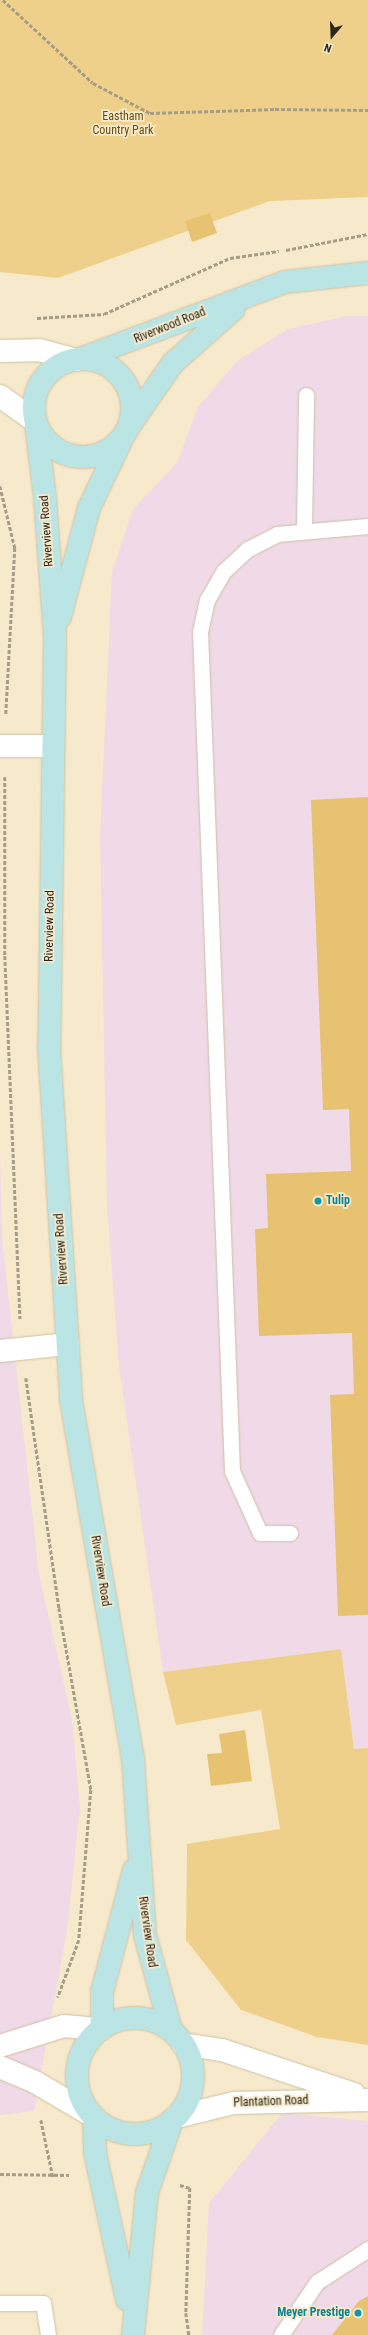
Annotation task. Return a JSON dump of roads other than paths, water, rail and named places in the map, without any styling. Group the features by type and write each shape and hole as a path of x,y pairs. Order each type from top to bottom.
{"street":[{"name":"Riverwood Road","path":"78,359 141,339 260,291 310,277 368,273"},
{"name":"Riverwood Road","path":"126,433 173,363 220,319 260,291"},
{"path":"0,351 39,350 78,359 96,360 123,378 131,393 126,433 97,456 67,455 43,437 36,422 34,404 44,379 61,364 78,359"},
{"path":"0,396 36,422"},
{"name":"Riverview Road","path":"36,422 46,497 55,638 52,746 49,1047 71,1400 133,1760 138,1856 150,1964 177,2037"},
{"name":"Riverview Road","path":"55,638 89,508 126,433"},
{"path":"0,746 52,746"},
{"path":"0,1351 68,1344"},
{"name":"Riverview Road","path":"101,2028 102,1992 138,1856"},
{"path":"0,2046 64,2026 101,2028 136,2018 154,2021 177,2037 191,2062 193,2081 187,2101 174,2119 147,2193 132,2331"},
{"path":"101,2028 87,2042 79,2061 77,2080 82,2099 94,2117 95,2153 132,2331"},
{"name":"Plantation Road","path":"177,2037 222,2050 368,2099"},
{"path":"0,2067 35,2082 94,2117 125,2133 158,2129 174,2119"},
{"name":"Plantation Road","path":"174,2119 234,2103 368,2099"}],"lane":[{"path":"304,529 306,395"},
{"path":"290,1533 260,1533 232,1471 200,632 207,600 224,571 248,549 277,534 304,529 368,526"},
{"path":"281,2335 317,2282 368,2249"},
{"path":"0,2303 43,2303 48,2335"}],"place":[{"name":"Tulip","path":"318,1201"},
{"name":"Meyer Prestige","path":"358,2313"}],"park label":[{"name":"Eastham Country Park","path":"123,124"}]}
